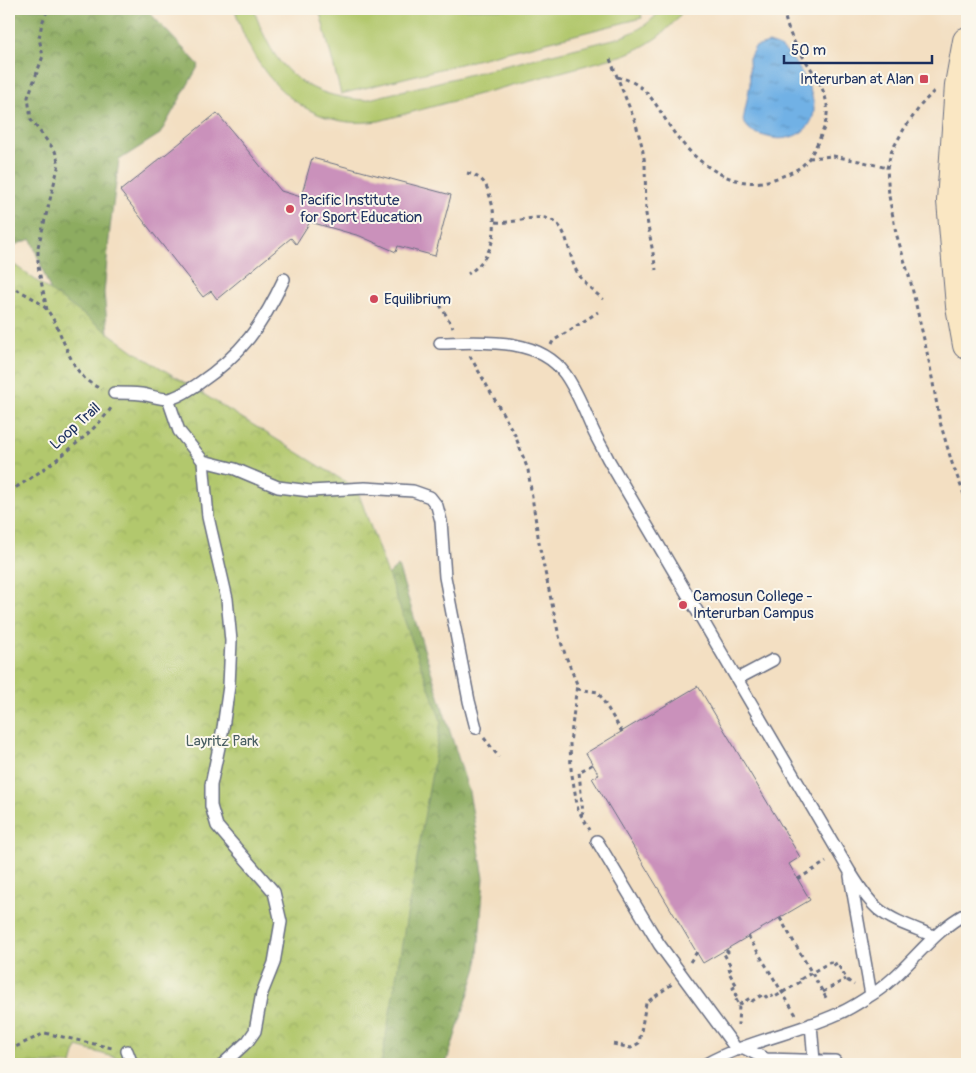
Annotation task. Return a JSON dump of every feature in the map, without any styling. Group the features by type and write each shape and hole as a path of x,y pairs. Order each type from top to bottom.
{"main road":[{"path":"967,41 958,85 951,201 960,306 967,345"}],"lane":[{"path":"114,393 140,394 168,399 188,390 232,359 264,318 284,279"},
{"path":"440,343 495,342 527,347 546,356 564,372 578,395 608,459 850,872 866,896 882,912 902,923 934,936"},
{"path":"168,399 179,431 203,461 208,517 227,600 231,641 229,686 223,728 211,785 211,806 217,826 274,892 281,922 274,962 262,993 255,1031 248,1041 223,1064"},
{"path":"203,461 235,469 278,488 310,491 365,488 413,491 430,497 437,506 441,522 445,577 476,728"},
{"path":"737,679 773,660"},
{"path":"597,840 659,944 740,1049 766,1059 835,1061"},
{"path":"850,872 871,995"},
{"path":"706,1064 740,1049 842,1012 871,995 896,976 934,936 967,914"},
{"path":"807,1026 814,1061"},
{"path":"127,1051 132,1064"}],"path":[{"path":"47,310 38,266 38,247 59,164 56,151 31,120 28,97 43,56 39,38 42,23 48,9"},
{"path":"617,77 630,79 644,89 690,152 704,164 732,179 750,183 764,183 801,168 809,158 822,131 827,116 827,105 815,75 792,38 787,26 784,9"},
{"path":"610,59 636,124 642,146 645,164 646,220 656,270"},
{"path":"958,85 938,87 921,105 892,150 887,168 896,232 912,288 940,422 952,463 967,502"},
{"path":"809,158 834,156 887,168"},
{"path":"467,173 479,177 485,183 496,222 492,244 485,257 468,274"},
{"path":"496,222 508,223 543,218 553,220 560,226 564,234 574,264 582,279 588,287 603,298"},
{"name":"Loop Trail","path":"9,286 21,291 47,310 74,365 92,385 114,393 113,405 104,419 48,465 9,491"},
{"path":"553,341 598,312"},
{"path":"502,412 515,435 528,470 540,549 559,636 564,654 578,684 570,744 574,791 578,810 597,840"},
{"path":"577,689 598,692 622,732"},
{"path":"476,728 499,757"},
{"path":"580,814 583,813 579,772 593,764"},
{"path":"798,879 840,854"},
{"path":"780,918 822,991 846,979"},
{"path":"748,936 782,993 807,1026"},
{"path":"726,950 728,952 724,954 732,968 728,971 737,986 732,988 739,1005 750,998 752,1001 764,994 766,997 771,994 774,998 830,962 832,966 837,963 846,979 871,995"},
{"path":"613,1044 631,1048 639,1043 646,1003"},
{"path":"9,1050 45,1033 127,1051"}],"green space":[{"path":"9,9 146,9 199,65 160,134 119,160 104,293 110,352 66,332 31,239 9,247"},
{"path":"235,9 254,9 263,33 275,55 285,68 307,85 334,95 365,100 618,38 642,27 662,9 684,9 658,37 624,55 379,121 348,122 327,117 307,109 275,83 261,67 250,48 241,29"},
{"path":"319,9 640,9 642,18 341,94"},
{"name":"Layritz Park","path":"9,261 135,352 357,489 441,721 381,1064 129,1064 129,1061 77,1047 72,1064 9,1064"},
{"path":"398,566 469,792 484,878 477,968 446,1064 247,1064 373,588"}],"water":[{"path":"769,43 782,48 794,61 808,85 813,102 813,118 809,125 798,134 783,139 775,139 753,132 743,121 750,84 749,58 755,47"}],"building":[{"name":"Pacific Institute for Sport Education","path":"217,113 281,191 301,197 312,158 451,195 435,256 398,246 396,252 360,236 310,222 296,244 291,238 217,299 211,291 203,297 120,191"},
{"path":"698,686 800,857 789,864 810,900 703,963 592,778 599,775 586,753"}],"place":[{"name":"Interurban at Alan","path":"924,79"},
{"name":"Pacific Institute for Sport Education","path":"290,209"},
{"name":"Equilibrium","path":"374,299"},
{"name":"Camosun College - Interurban Campus","path":"683,605"}]}
